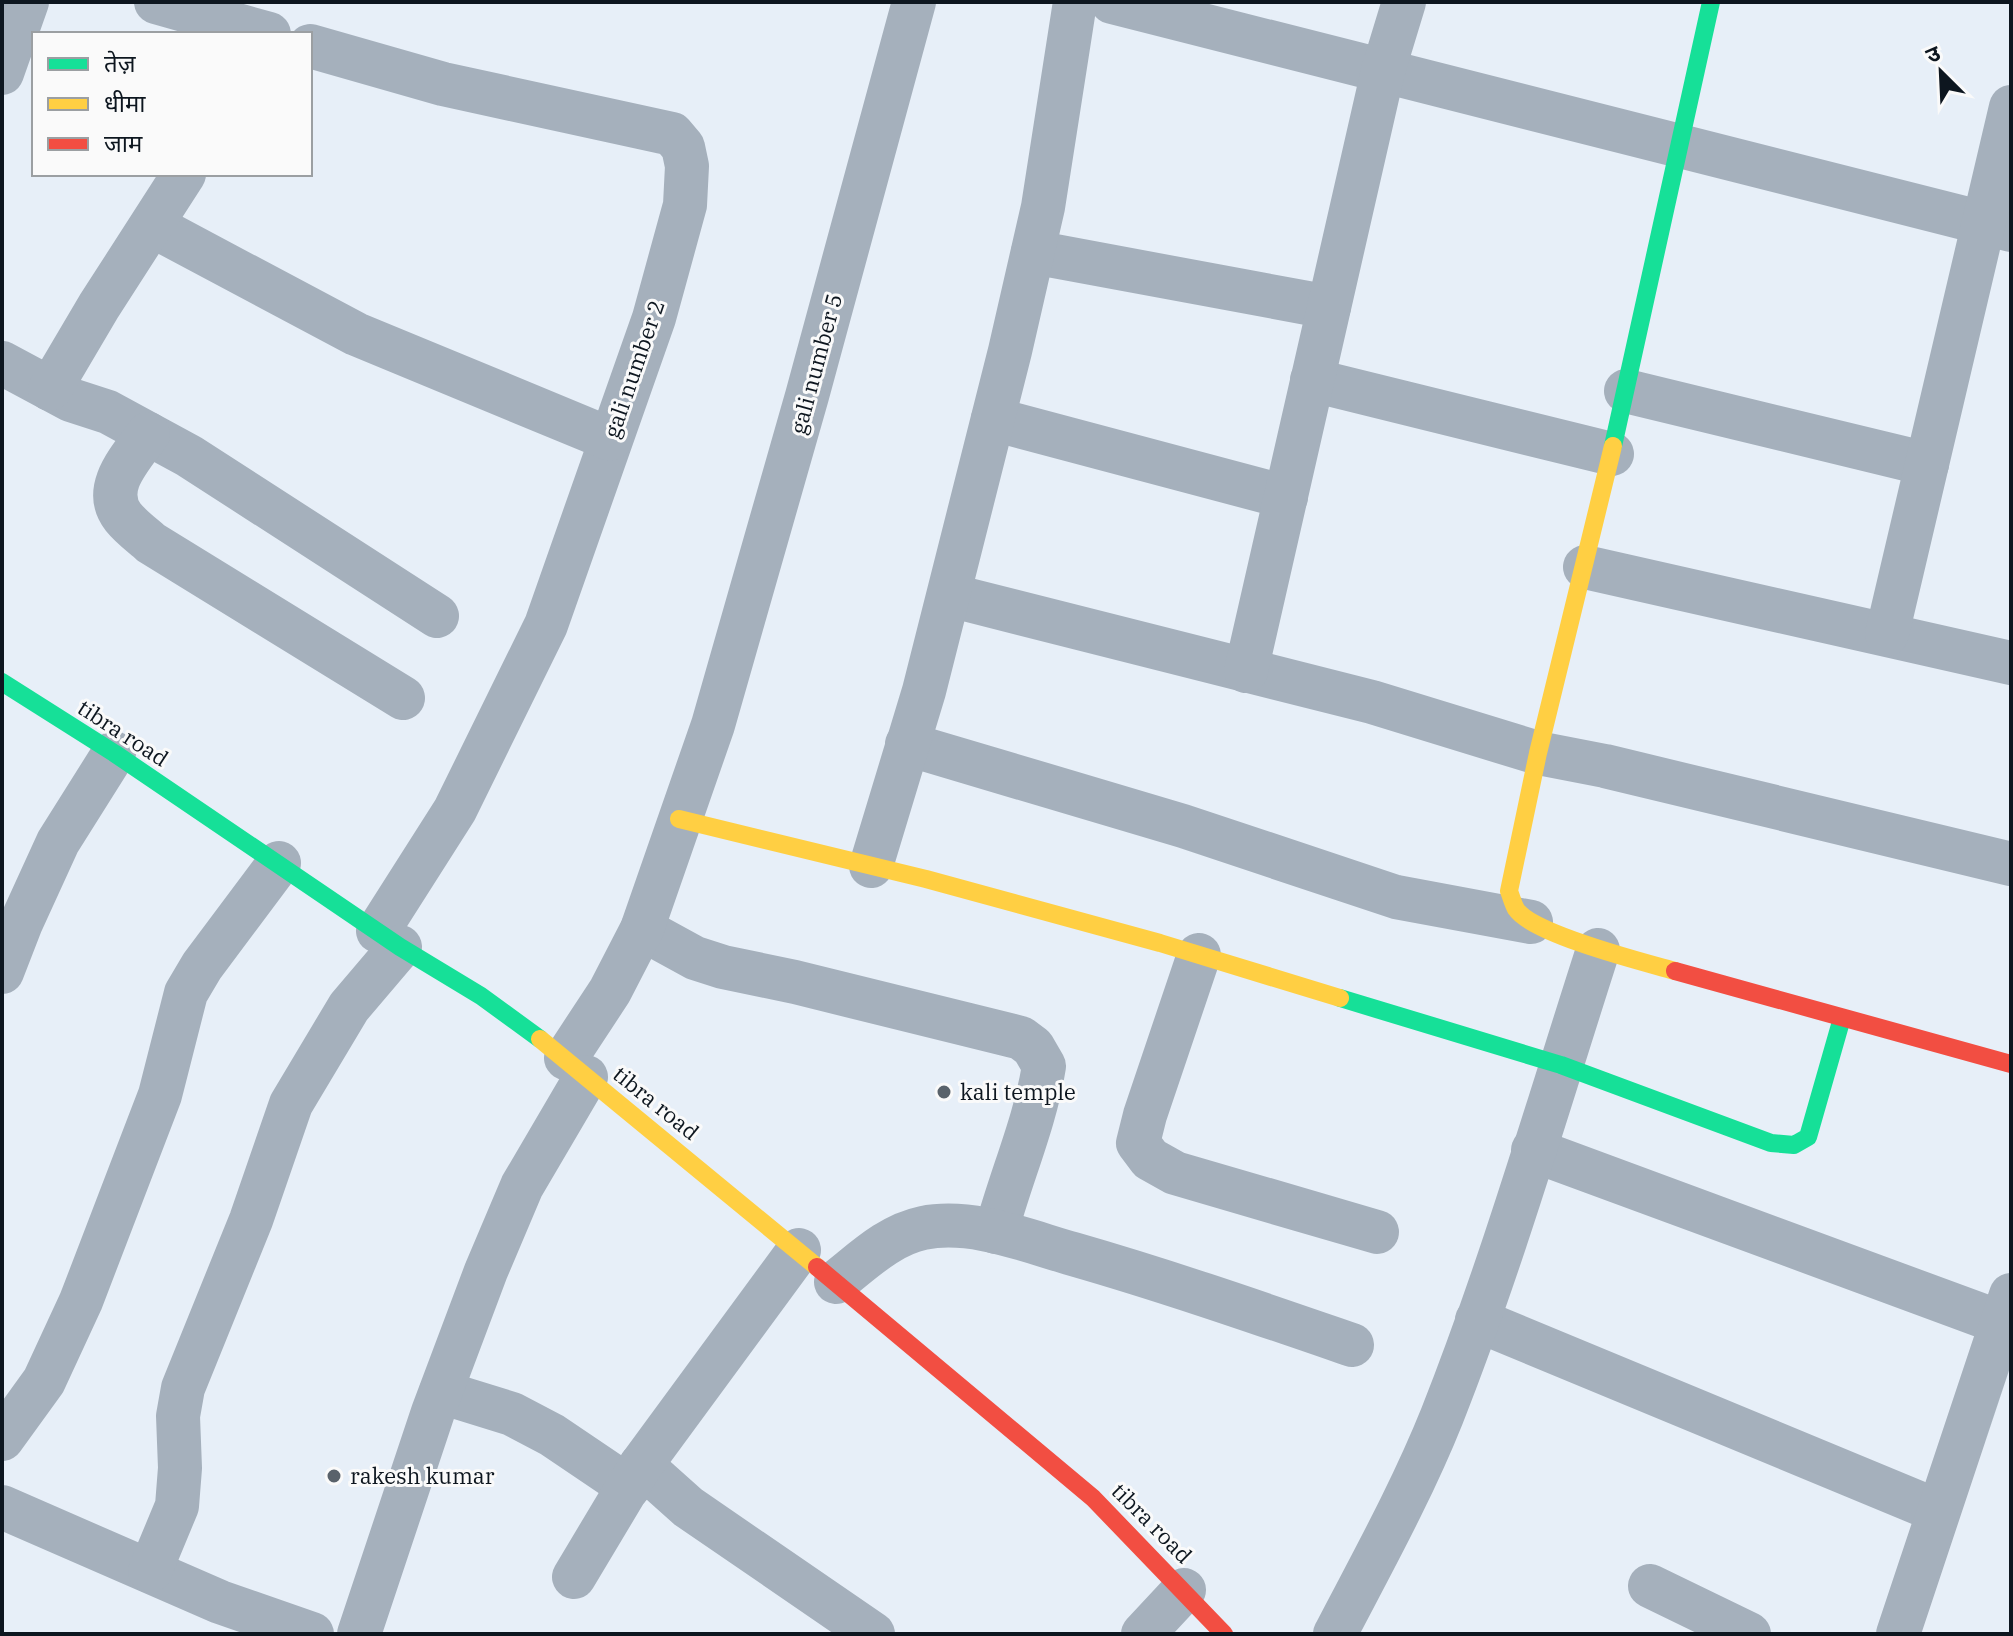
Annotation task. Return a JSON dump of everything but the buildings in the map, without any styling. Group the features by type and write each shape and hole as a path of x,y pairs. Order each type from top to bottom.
{"street":[{"path":"5,58 27,2"},
{"path":"156,2 210,9 264,32"},
{"name":"gali number 5","path":"359,1634 441,1392 486,1271 610,991 642,929 713,725 807,396 914,2"},
{"path":"871,866 949,595 1033,252 1043,207 1075,2"},
{"path":"1112,2 1997,226"},
{"path":"1246,671 1383,71 1404,2"},
{"path":"1531,922 1516,910 1509,891 1538,753 1612,454 1711,2"},
{"name":"gali number 2","path":"150,1571 177,1506 180,1468 178,1416 183,1388 251,1220 291,1104 389,939 507,709 546,625 654,318 685,205 687,166 683,147 672,134 443,84 312,47"},
{"path":"1887,634 1927,464 1997,226 2011,107"},
{"path":"50,389 183,176"},
{"path":"153,226 356,334 610,439"},
{"path":"1033,252 1329,307"},
{"path":"2,363 71,400 108,412 189,456 437,616"},
{"path":"1312,380 1612,454"},
{"path":"1626,391 1927,464"},
{"path":"993,419 1286,497"},
{"path":"148,434 119,476 113,496 122,516 151,543 403,698"},
{"path":"1585,567 2011,663"},
{"path":"949,595 1372,702 1538,753 1605,766 2011,864"},
{"name":"tibra road","path":"2,682 114,753 389,939 481,996 576,1068 799,1250 1093,1498 1224,1634"},
{"path":"907,744 1183,826 1396,897 1531,922 1598,950 2011,1064"},
{"path":"2,972 58,842 114,753"},
{"path":"679,819 871,866 1199,955 1561,1065 1771,1143 1794,1145 1808,1137 1842,1018"},
{"path":"2,1439 44,1381 81,1301 160,1095 186,993 202,966 279,863"},
{"path":"642,929 695,958 723,967 1021,1038 1033,1047 1044,1066 1038,1103 996,1232"},
{"path":"1335,1634 1441,1419 1477,1320 1598,950"},
{"path":"1199,955 1138,1143 1150,1159 1175,1173 1377,1232"},
{"path":"1533,1150 2005,1328 1938,1511 1898,1634"},
{"path":"836,1282 891,1239 924,1227 956,1226 996,1232 1168,1282 1352,1345"},
{"path":"574,1577 635,1476 799,1250"},
{"path":"1477,1320 1938,1511"},
{"path":"441,1392 512,1414 635,1476 688,1507 873,1634"},
{"path":"2,1507 220,1602 312,1634"},
{"path":"1650,1586 1749,1634"},
{"path":"1143,1634 1184,1590"}],"traffic: fast":[{"path":"1613,446 1711,2"},
{"path":"2,682 114,753 400,947 481,996 540,1039"},
{"path":"1340,998 1561,1065 1771,1143 1794,1145 1808,1137 1842,1018"}],"traffic: slow":[{"path":"1613,446 1538,753 1509,891 1516,909 1543,928 1590,946 1675,971"},
{"path":"679,819 926,879 1160,943 1340,998"},
{"path":"540,1039 817,1267"}],"traffic: jam":[{"path":"1675,971 2011,1064"},
{"path":"817,1267 1093,1498 1224,1634"}],"place":[{"name":"kali temple","path":"944,1092"},
{"name":"rakesh kumar","path":"334,1476"}]}
